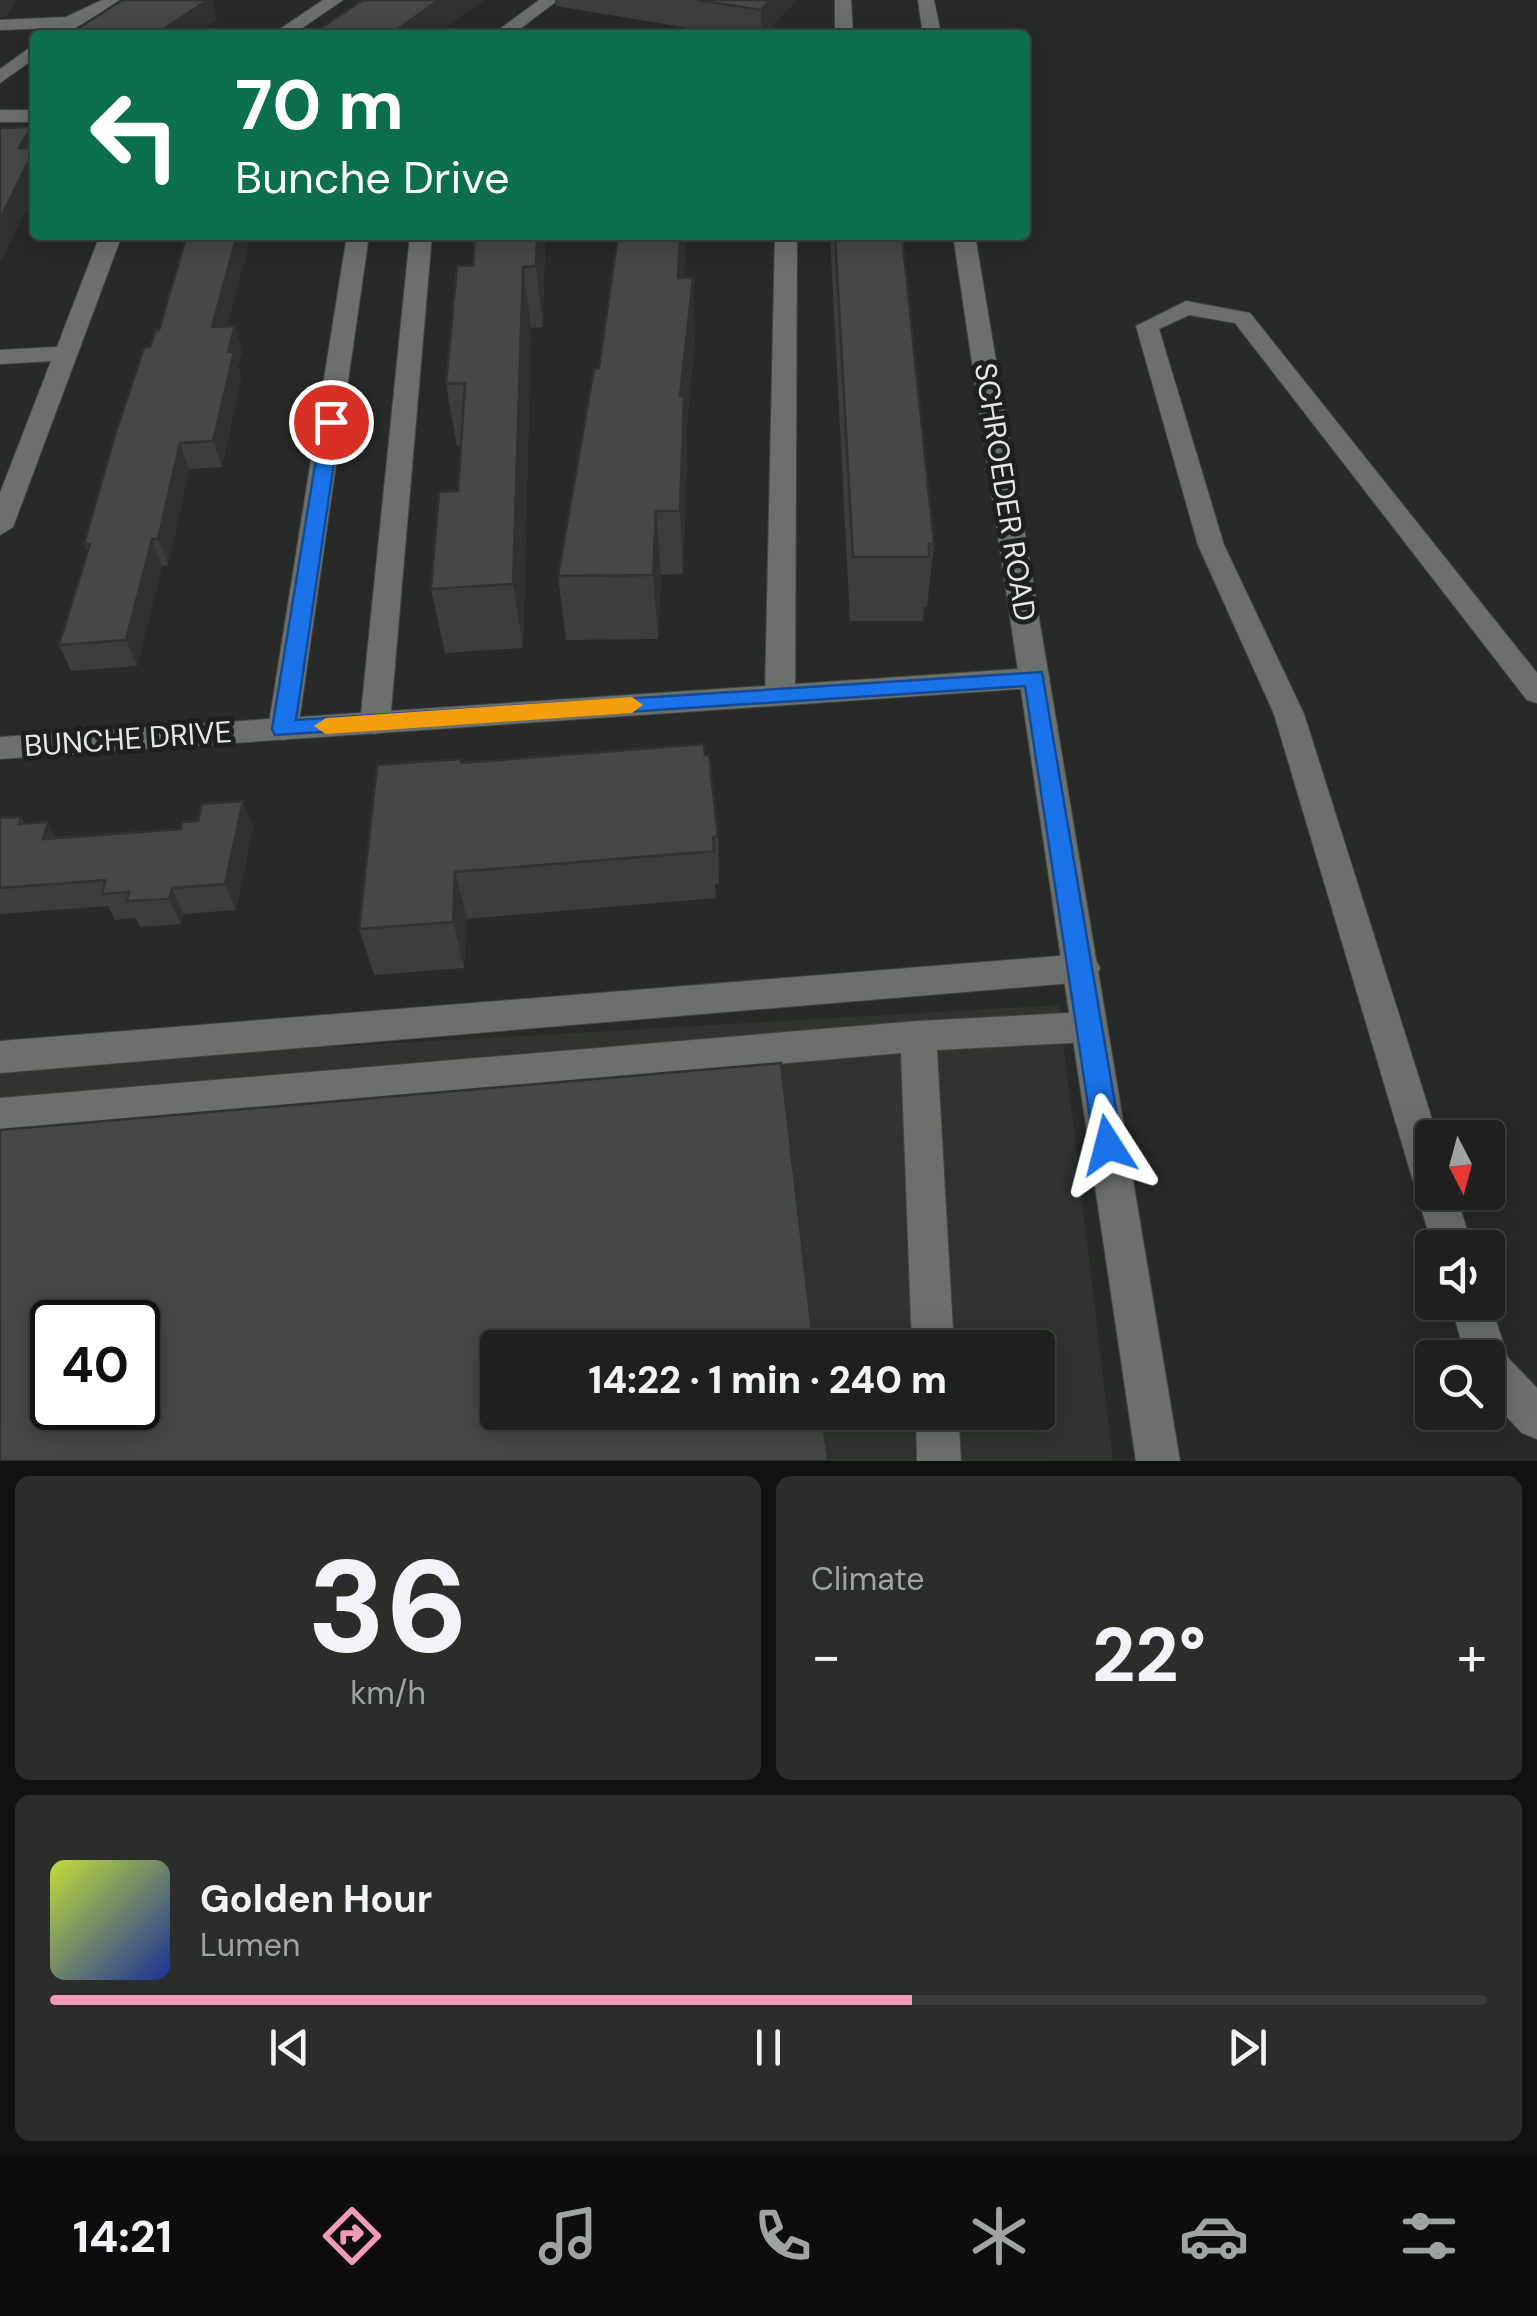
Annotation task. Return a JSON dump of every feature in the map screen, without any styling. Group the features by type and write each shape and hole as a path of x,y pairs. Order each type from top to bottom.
{"street":[{"path":"59,30 116,0"},
{"path":"288,30 335,0"},
{"path":"509,30 550,0"},
{"path":"843,0 844,30"},
{"path":"926,0 931,30"},
{"path":"0,24 69,22"},
{"path":"0,78 30,53"},
{"path":"0,116 30,116"},
{"path":"0,526 109,240"},
{"path":"283,729 357,240"},
{"path":"375,723 421,240"},
{"path":"780,694 786,240"},
{"name":"SCHROEDER ROAD","path":"965,240 1158,1461"},
{"path":"1415,1124 1290,714 1212,545 1147,326 1186,308 1242,318 1537,693"},
{"path":"0,357 66,354"},
{"name":"BUNCHE DRIVE","path":"0,748 1034,678"},
{"path":"0,1056 1083,968"},
{"path":"0,1115 918,1036 1090,1026"},
{"path":"918,1036 932,1330"},
{"path":"1505,1385 1537,1418"},
{"path":"937,1430 939,1461"}],"shaded area":[{"path":"1059,1005 1113,1461 0,1461 0,1066"}],"building":[{"path":"122,0 208,0 162,30 76,30"},
{"path":"363,0 439,0 396,30 318,30"},
{"path":"697,0 770,0 761,10"},
{"path":"30,127 19,148 30,148 30,158 0,219 0,128"},
{"path":"186,240 236,240 212,327 235,326 228,352 234,352 213,441 180,443 158,539 152,539 126,640 59,645 90,544 84,544 116,432 144,348 150,347 159,330"},
{"path":"475,240 537,240 536,266 523,267 513,584 431,589 439,492 458,491 465,383 446,384 457,266 473,265"},
{"path":"617,240 680,240 678,278 693,278 680,396 684,396 680,511 656,511 653,575 558,576 594,369 599,368"},
{"path":"835,240 903,240 934,544 929,544 929,557 853,557"},
{"path":"704,744 705,755 709,755 718,836 713,837 714,851 455,872 453,922 359,929 377,765 461,759 461,763"},
{"path":"243,801 225,884 172,888 169,899 127,901 129,892 102,894 105,880 0,888 0,818 21,817 19,824 48,822 43,839 181,829 182,822 198,821 202,804"},
{"path":"781,1063 812,1330 480,1330 480,1430 824,1430 828,1461 0,1461 0,1130"}],"slow traffic":[{"path":"326,726 632,705"}],"route":[{"path":"331,422 283,729 1034,678 1083,968 1108,1145"}]}
